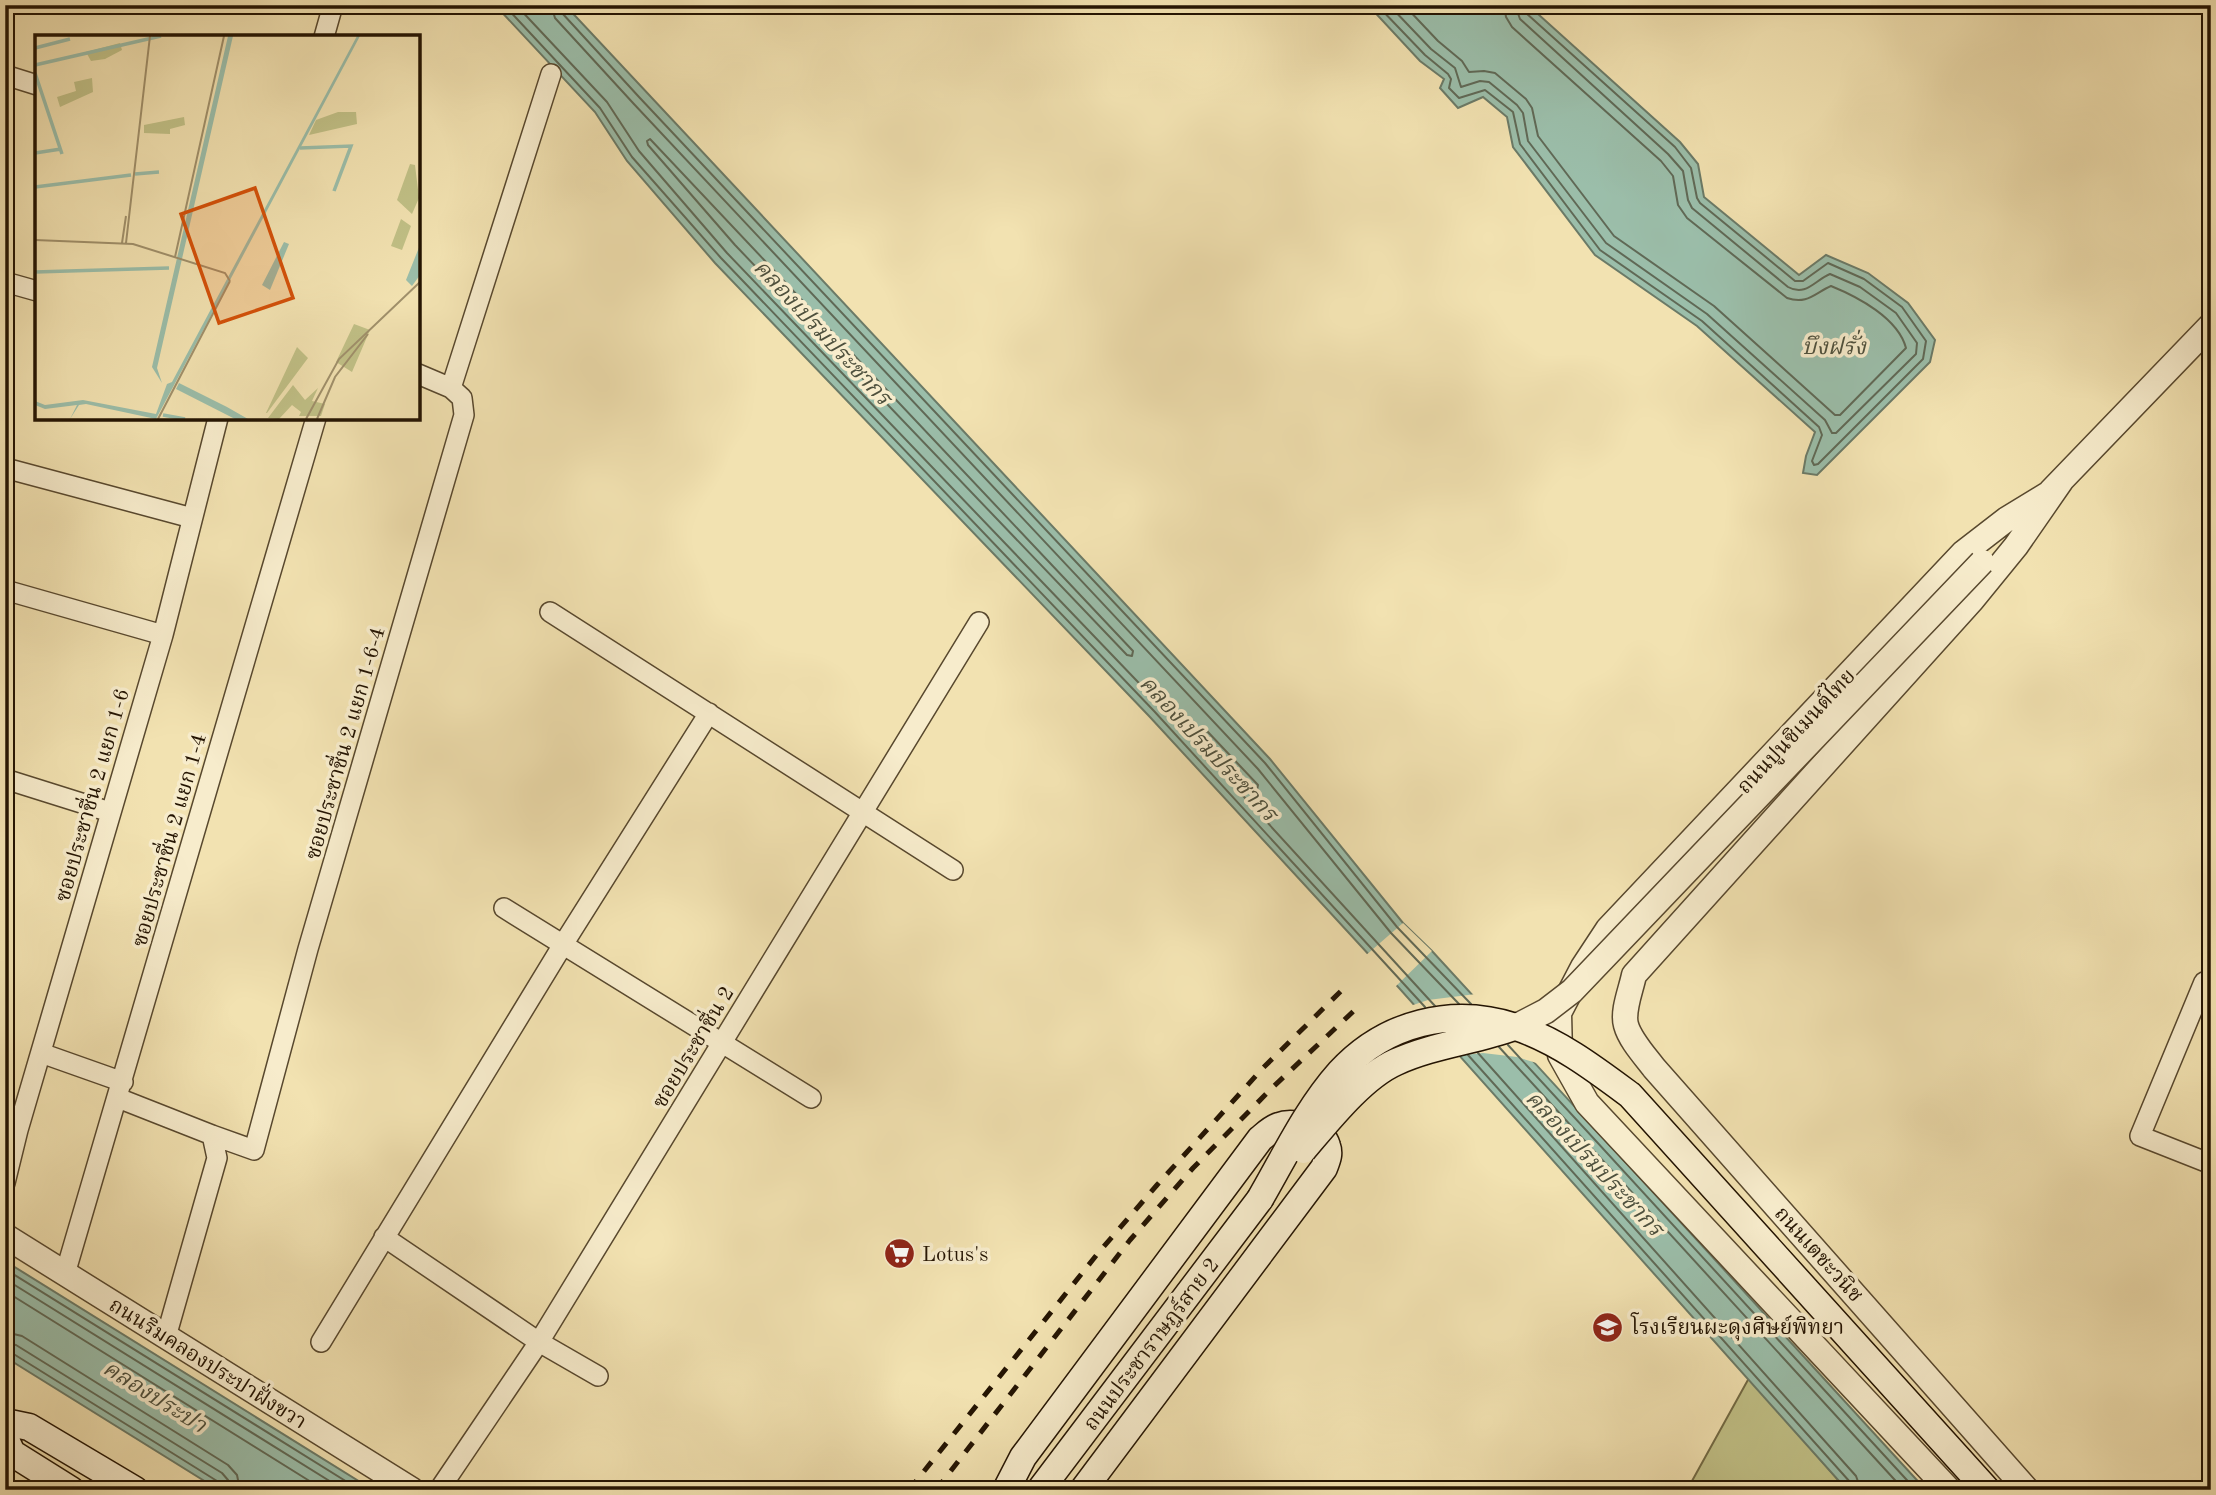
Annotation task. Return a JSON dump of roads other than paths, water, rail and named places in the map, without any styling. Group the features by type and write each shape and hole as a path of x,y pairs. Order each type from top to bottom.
{"main road":[{"name":"ถนนประชาราษฎร์สาย 2","path":"1040,1490 1260,1199 1360,1087 1394,1063 1516,1027"},
{"name":"ถนนเตชะวนิช","path":"1516,1027 1590,1066 1630,1095 1987,1490"},
{"path":"1006,1490 1023,1457 1260,1139 1277,1126 1285,1124 1293,1123 1311,1129 1326,1143 1329,1156 1324,1168 1083,1490"},
{"path":"5,1422 29,1427 135,1490"},
{"path":"7,1453 71,1490"}],"street":[{"path":"324,35 331,6"},
{"path":"420,375 451,388 551,74"},
{"path":"5,75 35,84"},
{"path":"5,282 35,290"},
{"name":"ถนนปูนซิเมนต์ไทย","path":"1516,1027 1546,1011 1572,991 2211,325"},
{"name":"ซอยประชาชื่น 2 แยก 1-6-4","path":"212,1135 254,1150 308,949 464,415 462,398 451,388"},
{"name":"ซอยประชาชื่น 2 แยก 1-6","path":"5,1183 163,635 217,420"},
{"name":"ซอยประชาชื่น 2 แยก 1-4","path":"65,1274 315,420"},
{"path":"5,468 192,518"},
{"name":"ถนนปูนซิเมนต์ไทย","path":"1949,1490 1587,1102 1560,1055 1559,1013 1583,967 1608,929 1963,553 2054,488"},
{"name":"ถนนปูนซิเมนต์ไทย","path":"1626,1012 1634,975 1994,574 2054,488"},
{"path":"5,590 163,635"},
{"path":"550,612 953,870"},
{"name":"ซอยประชาชื่น 2","path":"439,1490 539,1342 979,622"},
{"path":"321,1342 564,943 709,713"},
{"path":"5,779 110,812"},
{"path":"1630,906 1631,923 1639,932 1656,941 1664,940"},
{"path":"505,908 811,1098"},
{"path":"1608,929 1645,962"},
{"path":"2211,985 2204,982 2140,1136 2211,1164"},
{"name":"ถนนเตชะวนิช","path":"1626,1012 1626,1024 1631,1035 1654,1068 2027,1490"},
{"path":"41,1053 212,1135 216,1158 166,1337"},
{"name":"ถนนริมคลองประปาฝั่งขวา","path":"5,1236 412,1490"},
{"path":"384,1237 539,1342 598,1376"}],"water":[{"name":"คลองเปรมประชากร","path":"495,5 565,5 1270,759 1403,923 1432,951 1926,1490 1847,1490 1383,970 1149,716 715,263 627,161 595,112"},
{"name":"บึงฝรั่ง","path":"1368,5 1528,5 1680,142 1698,164 1704,197 1799,275 1826,255 1868,273 1908,303 1935,340 1930,362 1817,475 1803,473 1815,432 1697,326 1595,255 1513,147 1507,117 1483,97 1458,108 1440,88 1444,79 1420,61"},
{"name":"คลองประปา","path":"5,1261 373,1490 219,1490 5,1357"}],"railway":[{"path":"909,1490 1099,1252 1157,1185 1263,1068 1343,989"},
{"path":"936,1490 1130,1240 1193,1168 1359,1006"}],"place":[{"name":"Lotus's","path":"899,1254"},
{"name":"โรงเรียนผะดุงศิษย์พิทยา","path":"1608,1327"}]}
